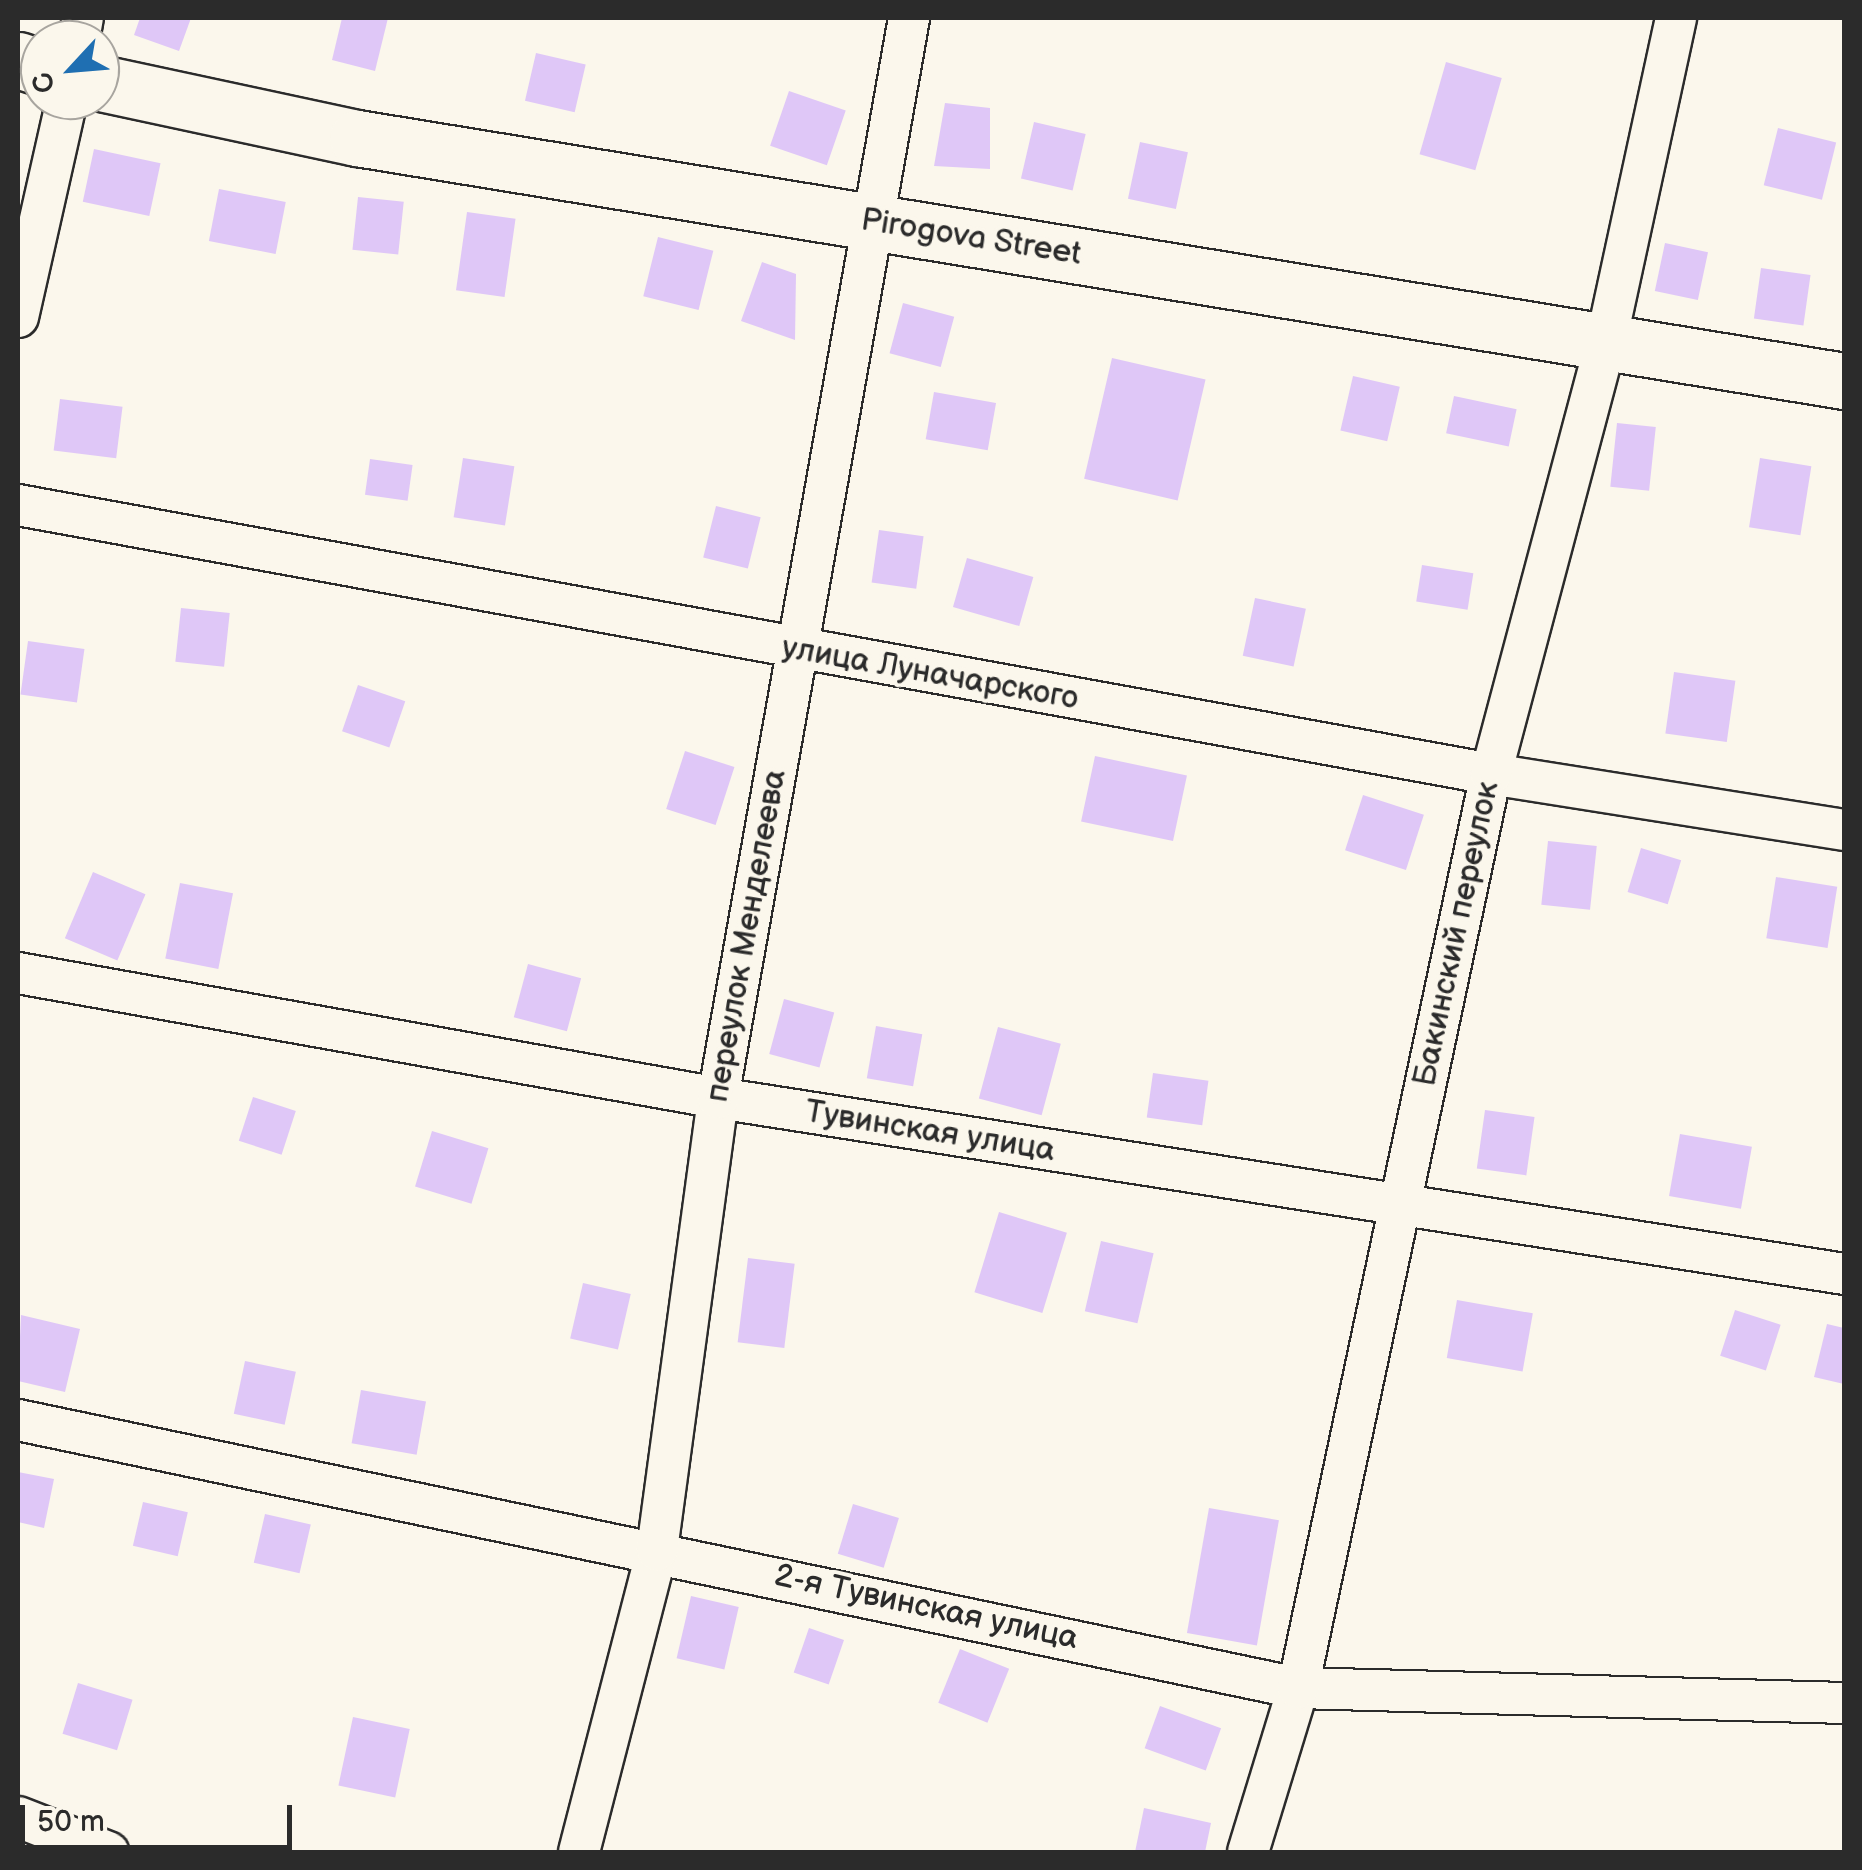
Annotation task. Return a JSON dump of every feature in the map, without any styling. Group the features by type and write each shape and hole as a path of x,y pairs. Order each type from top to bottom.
{"main road":[{"name":"Pirogova Street","path":"120,87 358,138 1844,381"}],"street":[{"name":"переулок Менделеева","path":"579,1852 657,1550 718,1098 909,18"},
{"name":"Бакинский переулок","path":"1248,1852 1298,1688 1492,774 1606,342 1676,18"},
{"path":"18,317 62,120"},
{"name":"улица Луначарского","path":"18,505 797,651 1492,774 1844,830"},
{"name":"Тувинская улица","path":"18,972 718,1098 1398,1208 1844,1274"},
{"name":"2-я Тувинская улица","path":"18,1420 657,1550 1298,1688 1844,1703"},
{"path":"18,1817 108,1852"}],"building":[{"path":"140,18 191,18 179,51 134,35"},
{"path":"342,18 388,18 375,71 332,60"},
{"path":"536,53 586,64 575,112 525,101"},
{"path":"1446,62 1502,78 1475,170 1420,154"},
{"path":"789,91 846,111 827,165 770,146"},
{"path":"945,103 990,108 990,169 934,166"},
{"path":"1034,122 1086,134 1073,190 1021,179"},
{"path":"1778,128 1836,143 1822,200 1764,185"},
{"path":"1140,142 1188,152 1176,209 1128,199"},
{"path":"94,149 161,163 149,216 83,202"},
{"path":"219,189 286,202 276,254 209,241"},
{"path":"358,197 404,202 398,255 352,250"},
{"path":"467,212 516,219 505,297 456,290"},
{"path":"658,237 713,251 699,310 643,296"},
{"path":"1665,243 1708,252 1698,300 1655,291"},
{"path":"762,262 796,274 795,340 741,321"},
{"path":"1761,268 1811,275 1803,325 1754,319"},
{"path":"903,303 954,317 941,367 890,353"},
{"path":"1112,358 1206,380 1178,500 1084,479"},
{"path":"1353,376 1400,387 1387,441 1340,431"},
{"path":"934,392 996,403 988,450 926,439"},
{"path":"1454,396 1517,409 1509,446 1446,433"},
{"path":"60,399 123,407 116,458 54,451"},
{"path":"1617,423 1656,427 1649,491 1610,487"},
{"path":"463,458 514,466 505,525 454,517"},
{"path":"1760,458 1811,466 1800,535 1749,527"},
{"path":"370,459 413,465 408,501 365,495"},
{"path":"716,506 761,517 748,569 703,557"},
{"path":"879,530 924,536 916,589 872,582"},
{"path":"967,558 1033,577 1019,626 953,607"},
{"path":"1422,565 1473,573 1468,610 1416,602"},
{"path":"1255,598 1306,609 1294,667 1243,656"},
{"path":"181,608 230,613 224,667 175,662"},
{"path":"28,641 84,649 77,702 20,694"},
{"path":"1674,672 1735,681 1727,742 1665,733"},
{"path":"358,685 405,701 389,748 342,731"},
{"path":"685,751 734,767 716,825 666,809"},
{"path":"1095,756 1187,776 1173,841 1081,822"},
{"path":"1363,795 1424,815 1406,870 1345,850"},
{"path":"1548,841 1597,846 1590,910 1541,905"},
{"path":"1641,848 1681,860 1668,904 1628,892"},
{"path":"93,872 145,894 117,961 65,938"},
{"path":"1776,877 1837,887 1828,948 1766,938"},
{"path":"180,883 233,893 218,969 165,959"},
{"path":"528,964 581,978 567,1031 514,1017"},
{"path":"784,999 834,1012 819,1068 769,1054"},
{"path":"876,1026 922,1034 913,1086 867,1078"},
{"path":"998,1027 1061,1044 1042,1115 979,1098"},
{"path":"1153,1073 1208,1081 1202,1125 1147,1118"},
{"path":"253,1097 296,1111 282,1155 239,1141"},
{"path":"1485,1110 1535,1117 1526,1175 1477,1168"},
{"path":"432,1131 488,1148 471,1204 415,1186"},
{"path":"1680,1134 1752,1147 1741,1209 1669,1196"},
{"path":"999,1212 1067,1233 1042,1313 974,1292"},
{"path":"1101,1241 1154,1253 1137,1323 1085,1311"},
{"path":"748,1258 795,1264 784,1348 738,1342"},
{"path":"583,1283 631,1294 618,1350 570,1339"},
{"path":"1457,1300 1533,1313 1523,1371 1447,1358"},
{"path":"1735,1310 1781,1325 1766,1370 1720,1356"},
{"path":"21,1315 80,1329 65,1392 18,1381"},
{"path":"1827,1324 1844,1328 1844,1384 1814,1377"},
{"path":"245,1361 296,1372 285,1425 234,1414"},
{"path":"361,1390 426,1401 417,1455 352,1443"},
{"path":"18,1472 54,1479 44,1528 18,1522"},
{"path":"143,1502 188,1512 178,1556 133,1546"},
{"path":"853,1504 899,1518 884,1568 838,1554"},
{"path":"1209,1508 1279,1520 1257,1645 1187,1633"},
{"path":"265,1514 311,1525 300,1573 254,1563"},
{"path":"691,1596 739,1607 724,1669 677,1658"},
{"path":"809,1628 844,1640 829,1684 794,1672"},
{"path":"960,1649 1009,1669 987,1723 938,1703"},
{"path":"78,1683 133,1700 117,1750 63,1734"},
{"path":"1160,1706 1221,1728 1206,1771 1145,1748"},
{"path":"353,1717 410,1729 395,1798 338,1785"},
{"path":"1144,1808 1211,1823 1205,1852 1135,1852"}]}
